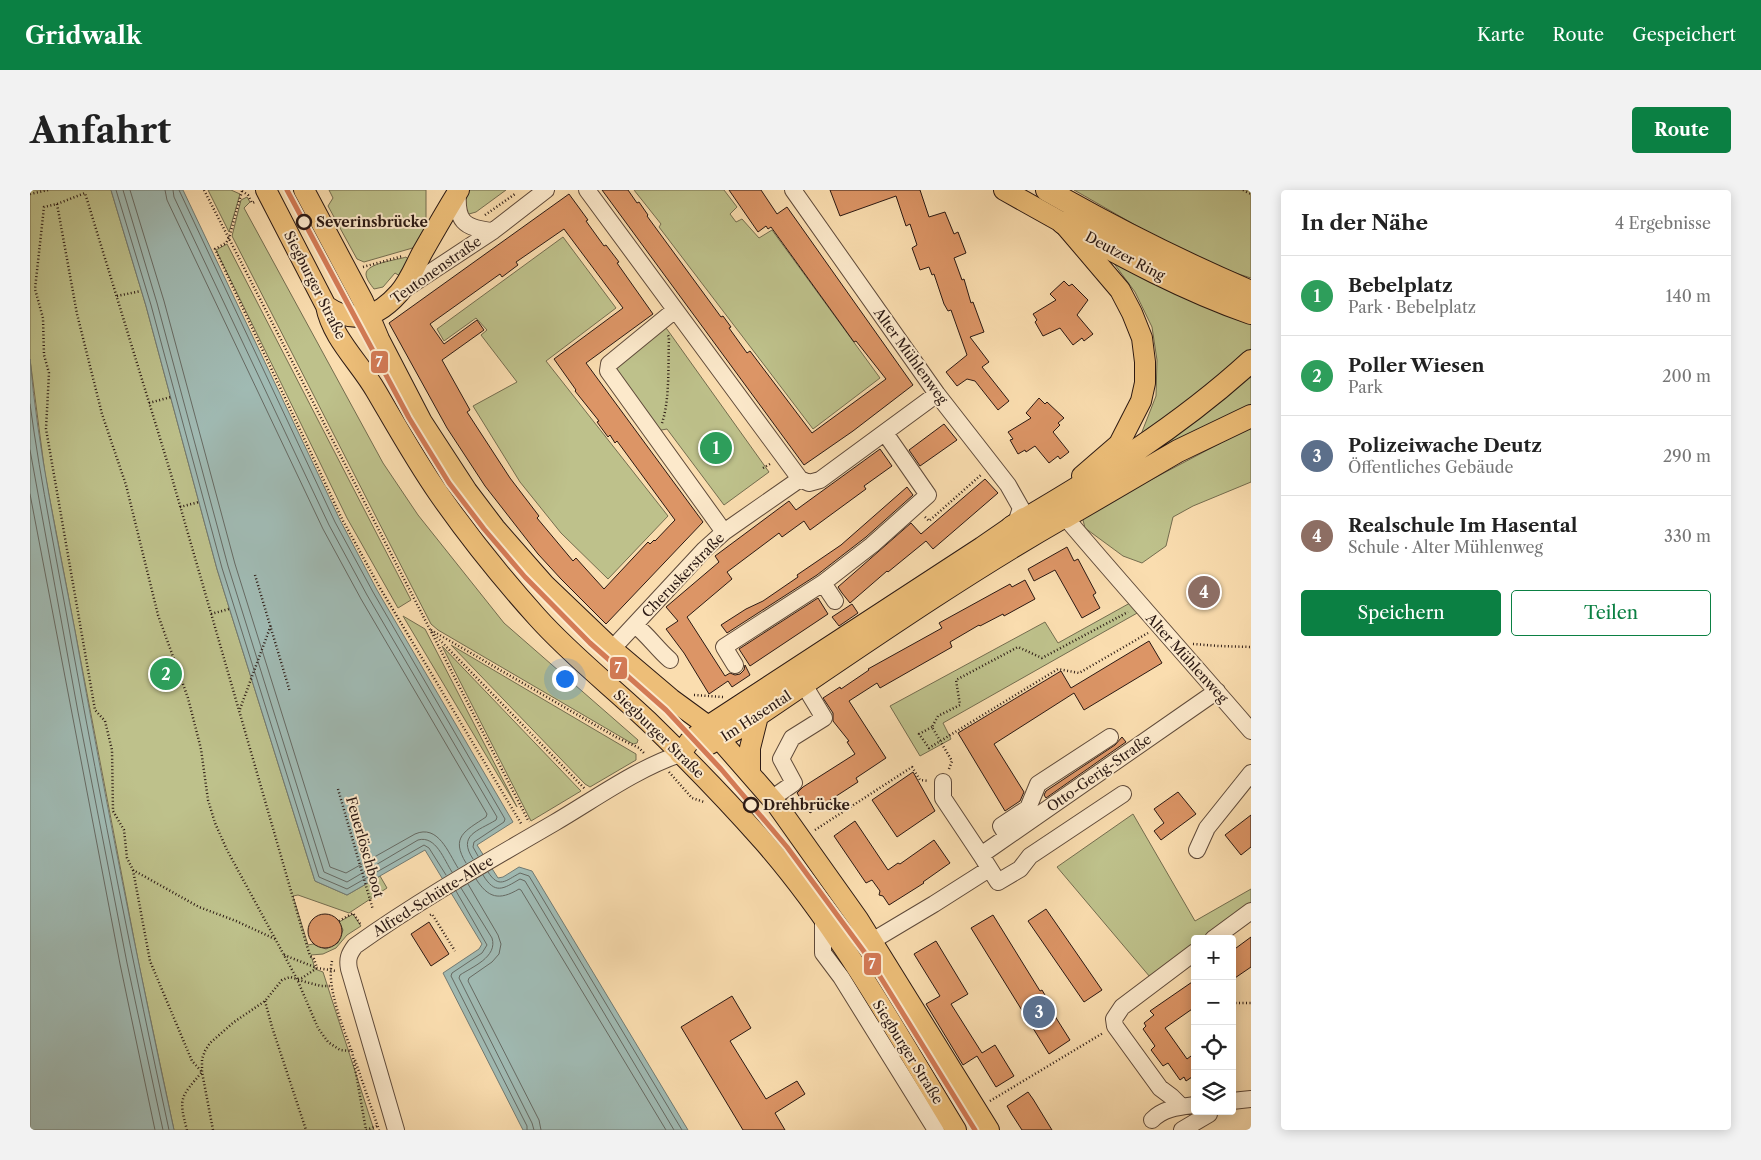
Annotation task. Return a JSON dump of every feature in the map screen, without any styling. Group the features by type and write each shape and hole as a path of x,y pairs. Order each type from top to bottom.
{"highway":[{"name":"Deutzer Ring","path":"1047,190 1179,260 1251,292"},
{"name":"Deutzer Ring","path":"1063,223 1176,282 1251,313"},
{"path":"1014,525 1084,485 1129,455 1197,406 1251,362"},
{"path":"1065,516 1178,451 1251,416"}],"main road":[{"name":"Siegburger Straße","path":"304,190 375,312 379,339 422,422 467,491 495,528 544,585 612,650 671,699 718,734 771,799 858,919 989,1130"},
{"path":"400,292 458,190"},
{"name":"Deutzer Ring","path":"1004,190 1063,223"},
{"name":"Siegburger Straße","path":"259,197 326,306 327,315 337,333 374,387 404,440 438,492 474,542 538,618 580,660 647,720 704,777 765,843 823,919 852,961 956,1130"},
{"name":"Im Hasental","path":"680,754 702,748 718,734 1064,490 1119,444 1141,402 1145,383 1142,338 1120,290 1063,223"},
{"name":"Teutonenstraße","path":"375,312 400,292"},
{"path":"326,306 349,318 375,312"},
{"name":"Im Hasental","path":"718,734 758,716 872,638 1007,550 1065,516"},
{"path":"750,774 750,748 758,716"}],"street":[{"name":"Teutonenstraße","path":"458,190 457,206 461,217 468,226 475,229 493,231"},
{"name":"Teutonenstraße","path":"400,292 493,231 546,190"},
{"path":"587,190 800,479 810,483 820,480 937,394"},
{"name":"Alter Mühlenweg","path":"793,190 937,394 1008,485 1020,508 1014,525"},
{"path":"675,310 609,364 607,368 724,532"},
{"path":"735,665 724,647 823,583 872,545 928,495 885,434"},
{"name":"Cheruskerstraße","path":"612,650 704,550 724,532 800,479"},
{"name":"Alter Mühlenweg","path":"1065,516 1140,605 1251,730"},
{"path":"823,583 835,601"},
{"path":"635,625 670,660"},
{"path":"771,799 794,783 781,759 792,738 824,718 804,685"},
{"name":"Otto-Gerig-Straße","path":"989,869 1007,836 1217,691"},
{"path":"1007,836 1001,826 1028,808 1038,784 1110,736"},
{"name":"Alfred-Schütte-Allee","path":"396,1130 348,963 348,956 355,946 382,915 404,913 658,762 680,754"},
{"path":"1197,850 1207,828 1251,773"},
{"path":"943,782 943,798 989,869"},
{"path":"872,941 989,869 1020,869 1030,856 1123,794"},
{"path":"1218,935 1251,911"},
{"path":"823,919 823,953 936,1130"},
{"path":"1188,1106 1160,1088 1115,1026 1114,1019 1122,1007 1191,955"},
{"path":"1236,1101 1251,1099"},
{"path":"1152,1120 1159,1113 1188,1106"},
{"path":"1182,1130 1207,1115"}],"path":[{"path":"30,194 48,190"},
{"path":"204,190 536,834"},
{"path":"259,197 248,195 241,190 229,238 226,243 215,248 342,519 380,588 523,827 536,834"},
{"path":"1243,190 1251,194"},
{"path":"202,1072 192,1061 150,961 134,870 127,858 124,830 113,811 112,750 105,721 95,710 46,429 49,373 44,354 43,318 35,289 44,207 85,193 180,507 310,956 314,959 317,968"},
{"path":"57,204 77,314 102,414 126,485 158,615 188,698 201,749 208,800 215,823 227,850 297,979 318,1028 328,1042 340,1050 352,1051"},
{"path":"360,269 365,266 422,252"},
{"path":"117,296 141,291"},
{"path":"652,432 662,424 667,393 669,337 659,324"},
{"path":"149,403 170,397"},
{"path":"916,506 929,521 992,465"},
{"path":"180,507 199,502"},
{"path":"255,575 290,692"},
{"path":"1140,605 1042,658 1018,647 956,680 960,705 938,716 932,727 919,734 929,748 1058,669 1079,673 1159,626"},
{"path":"211,614 230,609"},
{"path":"239,710 271,625"},
{"path":"430,629 616,737 639,748 670,773 692,798 708,804"},
{"path":"430,629 596,798"},
{"path":"1181,649 1195,643 1251,647"},
{"path":"813,831 912,767 920,780 943,782 952,761 932,727"},
{"name":"Feuerlöschboot","path":"338,789 382,915"},
{"path":"134,870 198,907 236,921 275,939"},
{"path":"339,921 353,913 362,925"},
{"path":"424,919 432,914 455,951"},
{"path":"284,955 317,968 330,970 332,986 378,1126 366,1130 352,1051"},
{"path":"297,979 302,978 317,968"},
{"path":"213,1130 202,1072 202,1059 210,1043 234,1022 265,1001 282,980 290,977 321,986 332,986"},
{"path":"265,1001 306,1130"},
{"path":"1236,1002 1251,1003"},
{"path":"976,1110 1115,1026"},
{"path":"187,1130 181,1101 185,1092 202,1072"}],"green space":[{"path":"30,190 111,190 146,306 217,569 315,881 347,895 380,876 387,888 349,913 298,895 293,896 308,945 313,944 326,949 338,943 343,930 339,922 353,914 361,926 347,935 336,948 323,954 311,955 315,969 323,972 374,1130 174,1130 138,960 45,474 30,359"},
{"path":"208,190 231,190 240,194 229,232"},
{"path":"329,190 426,190 426,228 416,247 364,262 357,259 328,206 333,198"},
{"path":"467,190 506,190 476,212 469,214 464,212 463,198"},
{"path":"634,190 724,190 737,207 730,214 736,222 742,219 759,238 772,230 880,378 813,429 659,227 661,224"},
{"path":"1074,190 1251,190 1251,278 1183,250 1138,227"},
{"path":"247,197 250,202 244,208 383,463 418,515 504,623 638,740 637,743 633,744 438,630 431,624 232,236 241,200"},
{"path":"563,237 616,308 546,361 668,516 608,579 561,533 520,482 473,406 517,382 481,335 487,330 476,318 444,341 437,329"},
{"path":"227,244 411,600 398,608 347,518 216,250"},
{"path":"406,257 409,260 400,276 395,273 383,287 374,289 367,278 367,270 383,262"},
{"path":"1110,258 1251,323 1251,349 1140,437 1156,396 1157,360 1152,327 1135,292"},
{"path":"664,325 769,472 724,505 667,429 656,431 613,366"},
{"path":"1251,372 1251,411 1111,482"},
{"path":"1251,427 1251,482 1193,506 1173,517 1166,546 1142,563 1123,556 1085,528 1083,520 1088,513"},
{"path":"1130,603 1139,612 943,723 951,739 920,756 890,706 1045,622 1058,643"},
{"path":"403,616 425,629 517,807"},
{"path":"451,645 636,754 636,760 590,787 585,784"},
{"path":"442,646 581,791 531,821"},
{"path":"1133,814 1195,921 1251,889 1251,906 1211,935 1191,935 1191,949 1150,977 1057,867"}],"water":[{"path":"111,190 183,190 340,520 377,590 513,822 477,845 498,878 519,867 532,871 688,1130 523,1130 443,973 479,949 482,944 425,850 347,895 315,881 217,569 146,306"},
{"path":"30,359 38,428 55,530 122,881 174,1130 30,1130"}],"building":[{"path":"602,190 628,190 637,203 639,202 647,216 721,317 723,316 731,327 729,328 747,353 750,351 812,433 886,379 856,341 854,342 771,227 768,229 766,226 758,232 729,190 761,190 777,214 787,207 913,385 853,431 804,465"},
{"path":"830,190 920,190 929,217 945,212 954,234 958,232 966,253 954,258 984,332 970,337 989,362 982,367 1009,401 998,410 975,381 967,379 957,386 946,372 967,355 951,310 948,311 944,304 934,274 932,275 929,267 920,270 912,248 917,245 910,224 906,226 896,196 840,216"},
{"path":"569,194 604,246 606,245 619,262 617,263 653,314 586,363 703,522 606,624 538,554 485,486 447,428 389,323","holes":["564,229 623,308 554,359 575,391 599,421 597,422 608,437 610,435 615,443 617,441 675,520 655,541 650,544 648,542 604,589 576,558 573,561 537,518 539,516 510,478 467,412 470,410 442,360 484,330 477,320 444,344 430,324 500,274 502,277 518,265 516,262"]},
{"path":"1064,281 1069,286 1072,284 1088,300 1077,315 1093,334 1084,341 1082,338 1073,345 1060,328 1043,336 1033,314 1056,300 1050,294"},
{"path":"1039,398 1045,404 1047,402 1064,418 1058,423 1060,425 1053,432 1069,452 1060,459 1058,456 1049,463 1035,446 1026,452 1025,450 1018,454 1010,440 1013,439 1008,432 1031,418 1026,413"},
{"path":"944,424 957,440 920,466 909,450"},
{"path":"880,449 892,466 864,486 866,489 810,530 804,521 782,537 779,533 727,572 732,579 687,617 725,676 730,673 740,674 744,670 745,665 750,675 732,687 728,681 709,694 684,653 666,629 678,621 666,607 719,562 715,556 789,501 796,510"},
{"path":"985,479 998,493 933,549 926,541 850,603 838,587 911,523 921,534"},
{"path":"907,487 913,495 866,537 817,575 727,633 721,625 763,601 798,577 797,575 841,545"},
{"path":"1067,547 1074,561 1078,559 1096,593 1093,595 1100,608 1082,618 1055,570 1034,581 1028,569"},
{"path":"1025,580 1035,599 1004,616 1003,614 979,625 950,642 952,647 880,688 877,683 849,701 886,758 856,778 858,782 810,813 797,793 803,787 855,754 847,742 849,741 833,721 833,713 823,698 840,687 841,689 868,669 942,628 939,623 1010,584 1012,587"},
{"path":"818,598 828,614 750,666 739,649"},
{"path":"852,604 858,613 839,626 832,617"},
{"path":"1149,641 1162,663 1084,710 1074,693 994,744 1024,792 1020,801 1005,811 958,733 1061,671 1071,688"},
{"path":"1122,737 1126,742 1046,798 1044,795 1046,791 1115,745"},
{"path":"913,772 935,811 897,837 872,800"},
{"path":"1178,792 1196,814 1161,840 1154,831 1164,823 1154,809"},
{"path":"1251,815 1251,847 1241,855 1225,835"},
{"path":"855,821 888,870 898,863 900,864 934,840 950,863 924,883 889,905 883,896 879,895 880,891 872,880 866,883 834,836"},
{"path":"1046,909 1102,990 1084,1002 1028,921"},
{"path":"325,914 332,915 337,919 341,924 341,938 337,943 332,947 325,948 318,947 313,943 309,938 308,931 309,924 313,919 318,915"},
{"path":"993,915 1040,991 1042,990 1055,1012 1053,1013 1070,1040 1049,1054 971,928"},
{"path":"429,922 449,954 431,966 411,934"},
{"path":"1251,937 1251,967 1236,977 1236,948"},
{"path":"936,941 968,994 951,1004 982,1053 995,1045 1014,1076 996,1087 977,1056 963,1065 926,1004 940,996 914,954"},
{"path":"1191,983 1191,1010 1165,1028 1187,1059 1191,1056 1191,1078 1186,1081 1184,1077 1180,1080 1168,1063 1163,1066 1151,1050 1155,1046 1143,1029 1146,1026 1144,1023 1154,1015 1150,1011"},
{"path":"732,996 751,1028 730,1041 766,1099 797,1081 805,1094 775,1113 785,1130 743,1130 681,1027"},
{"path":"1028,1092 1052,1130 1022,1130 1011,1113 1007,1106"}],"transit line":[{"name":"7","path":"287,190 409,418 449,483 484,529 525,577 590,643 666,710 721,769 787,847 868,957 975,1130"}],"place":[{"name":"Severinsbrücke","path":"304,222"},
{"name":"Bebelplatz","path":"716,448"},
{"name":"Realschule Im Hasental","path":"1204,592"},
{"name":"Poller Wiesen","path":"166,674"},
{"name":"Drehbrücke","path":"751,805"},
{"name":"Polizeiwache Deutz","path":"1039,1012"}]}
